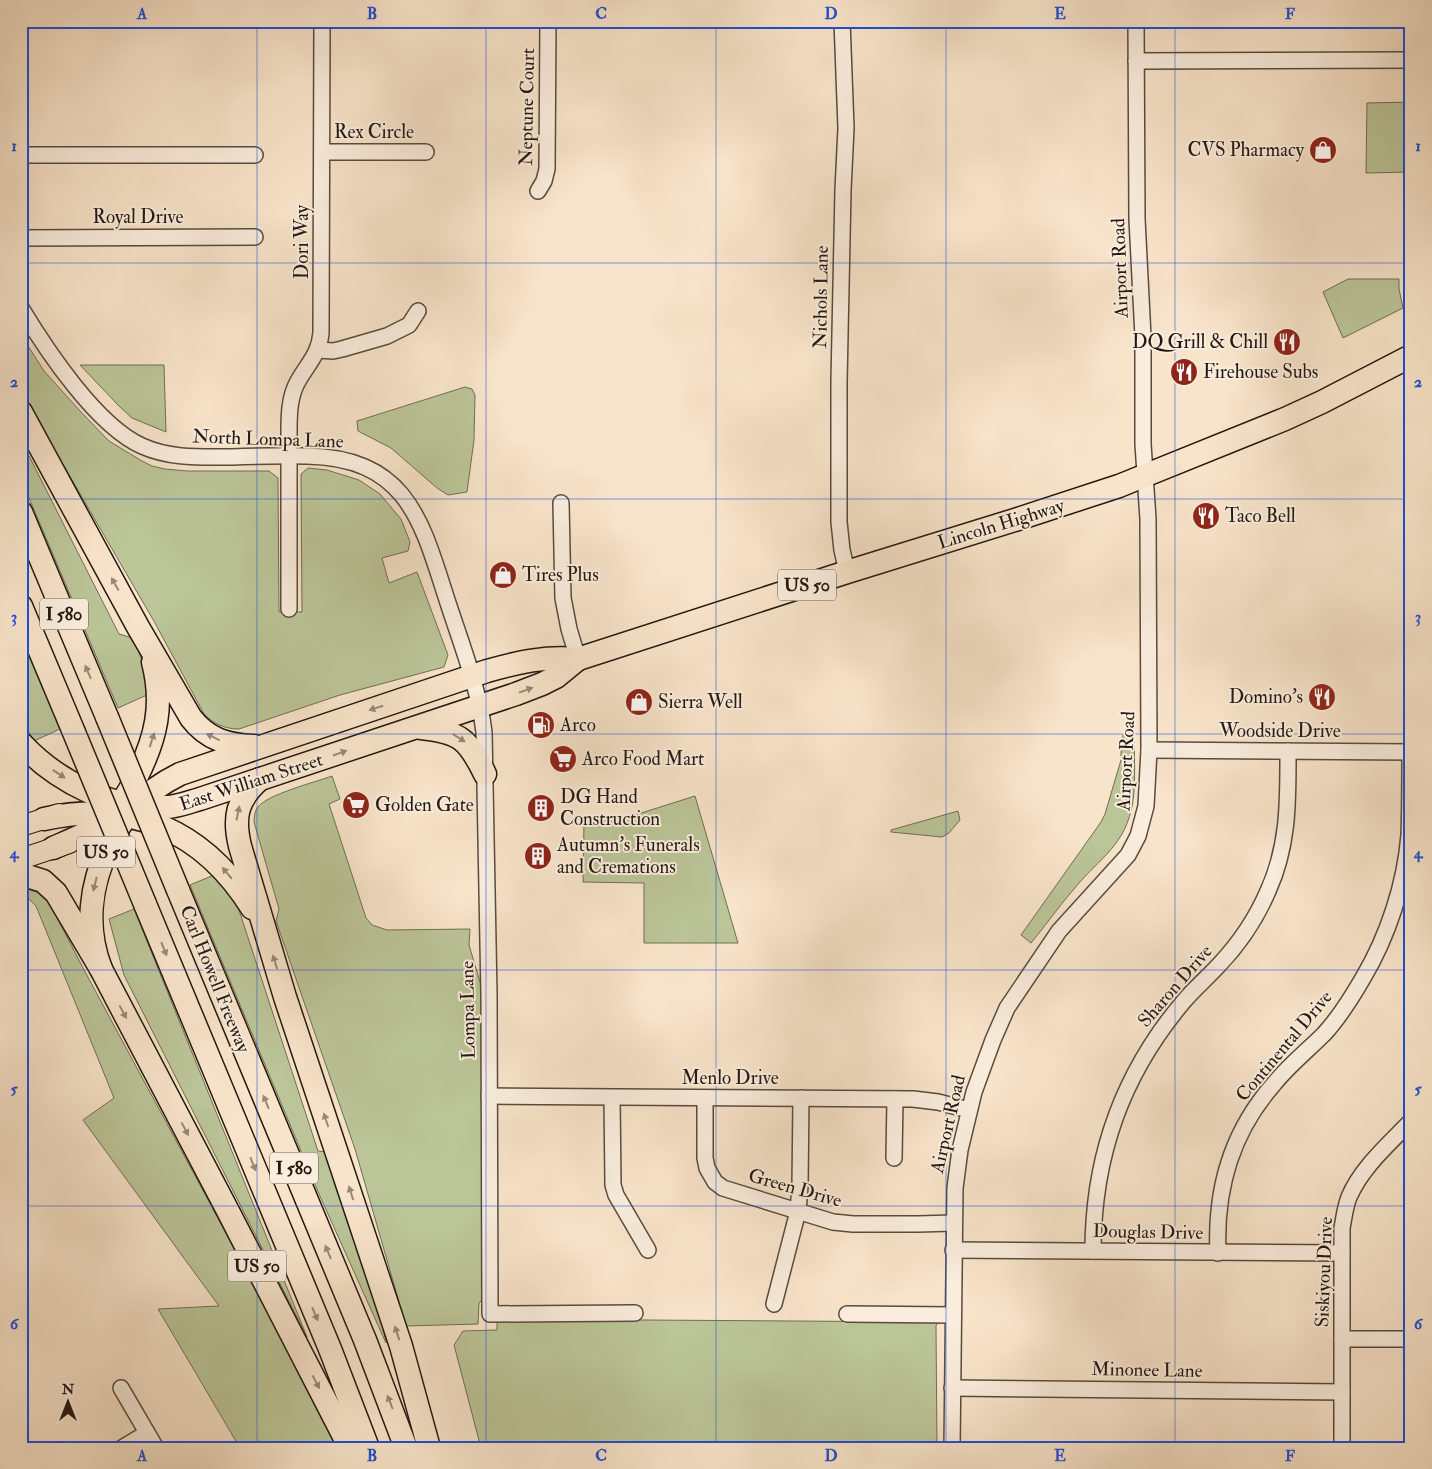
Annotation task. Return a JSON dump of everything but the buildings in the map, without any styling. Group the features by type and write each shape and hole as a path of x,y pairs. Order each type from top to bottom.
{"highway":[{"name":"Lincoln Highway","path":"480,706 552,679 578,659 847,572 1056,508 1145,476 1249,435 1317,405 1411,356"},
{"path":"21,412 138,627 188,712 200,728 221,741 260,747"},
{"name":"Carl Howell Freeway","path":"21,512 365,1340 406,1448"},
{"name":"Carl Howell Freeway","path":"21,606 333,1357 368,1448"},
{"path":"52,848 93,829 124,809 151,743 156,728 158,709 157,683 152,657 138,627"},
{"name":"Lincoln Highway","path":"472,676 504,666 533,660 553,658 578,659"},
{"path":"378,740 400,717 407,713 467,692 471,687 472,676"},
{"name":"East William Street","path":"124,809 189,770 472,676"},
{"name":"East William Street","path":"124,809 166,808 200,800 480,706"},
{"path":"415,728 448,732 459,737 472,749 485,774"},
{"path":"21,743 59,775 78,787 180,835 210,856 237,886 264,928"},
{"path":"260,779 244,797 239,807 236,822 240,846 285,997 401,1346 429,1448"},
{"path":"44,819 78,813 124,809"},
{"name":"US 50","path":"124,809 103,860 92,896 92,933 95,952 101,969 350,1448"},
{"path":"21,874 43,881 56,893 101,969"}],"main road":[{"path":"21,826 44,819"},
{"path":"21,859 52,848"}],"street":[{"name":"Dori Way","path":"289,609 290,413 293,392 318,350 322,324 322,21"},
{"name":"Neptune Court","path":"538,191 544,181 547,169 548,21"},
{"name":"Nichols Lane","path":"842,21 846,128 839,382 839,522 847,572"},
{"name":"Airport Road","path":"952,1448 953,1223 956,1173 969,1110 993,1040 1007,1008 1058,931 1120,865 1132,847 1145,814 1148,793 1148,519 1143,444 1142,290 1138,220 1136,21"},
{"path":"1136,61 1411,60"},
{"name":"Rex Circle","path":"322,152 426,152"},
{"path":"21,155 255,155"},
{"name":"Royal Drive","path":"21,238 255,237"},
{"name":"North Lompa Lane","path":"21,308 54,358 84,396 111,425 136,443 157,452 186,457 327,457 358,463 375,471 400,493 413,511 425,536 472,676 480,706"},
{"path":"318,350 333,351 387,336 409,325 418,311"},
{"path":"561,503 562,594 568,626 578,659"},
{"name":"Lompa Lane","path":"480,706 485,736 490,1314 634,1313"},
{"name":"Woodside Drive","path":"1149,750 1410,752"},
{"name":"Sharon Drive","path":"1093,1251 1094,1218 1099,1178 1112,1124 1129,1082 1150,1045 1184,1000 1226,957 1247,930 1274,879 1284,842 1288,812 1288,751"},
{"name":"Continental Drive","path":"1218,1253 1217,1230 1223,1180 1227,1164 1239,1136 1257,1105 1273,1084 1325,1032 1350,999 1363,978 1388,925 1406,858 1410,752"},
{"name":"Menlo Drive","path":"489,1096 895,1099 930,1101 969,1110"},
{"path":"612,1098 612,1185 648,1250"},
{"name":"Green Drive","path":"705,1098 706,1162 708,1172 713,1180 726,1189 820,1219 841,1223 953,1223"},
{"path":"774,1304 798,1211 801,1098"},
{"path":"894,1158 895,1099"},
{"name":"Siskiyou Drive","path":"1342,1448 1342,1228 1345,1211 1348,1199 1366,1170 1411,1121"},
{"name":"Douglas Drive","path":"953,1250 1342,1253"},
{"path":"847,1314 953,1315"},
{"path":"1342,1339 1411,1339"},
{"path":"121,1388 156,1448"},
{"name":"Minonee Lane","path":"952,1388 1342,1392"},
{"path":"122,1448 148,1433"}],"green space":[{"path":"1411,102 1411,172 1366,173 1367,103"},
{"path":"1348,279 1399,279 1403,308 1343,338 1323,292"},
{"path":"21,335 44,371 81,412 109,441 142,461 165,469 187,471 269,471 278,478 279,612 302,612 301,474 308,468 327,470 359,480 380,494 401,519 410,542 408,551 382,558 389,583 417,572 448,655 444,667 340,695 239,729 224,727 208,718 21,392"},
{"path":"80,365 164,365 166,432 132,418"},
{"path":"465,387 472,389 475,395 474,440 467,492 448,495 437,488 391,448 358,431 357,421"},
{"path":"21,440 119,634 133,638 144,665 147,695 118,708 21,479"},
{"path":"21,637 60,729 34,741 21,720"},
{"path":"1128,731 1134,732 1134,784 1130,816 1111,850 1068,895 1031,943 1021,935 1105,814 1121,760 1123,735"},
{"path":"332,776 340,799 329,804 366,918 372,925 387,930 470,929 469,945 484,995 485,1297 479,1303 478,1324 406,1326 355,1149 276,921 279,909 254,822 256,810 263,802 293,789"},
{"path":"695,796 738,943 644,943 644,883 583,882 584,821 616,821"},
{"path":"958,811 960,820 949,833 942,837 891,832 891,830"},
{"path":"214,875 237,904 318,1151 326,1152 379,1305 386,1343 319,1194 190,885"},
{"path":"27,889 37,892 48,900 340,1448 240,1448 158,1309 219,1306 83,1120 114,1098 36,906 28,898 21,896 21,890"},
{"path":"134,909 307,1337 124,975 109,919"},
{"path":"497,1319 938,1322 936,1326 937,1448 481,1448 454,1345 463,1331 497,1330"}],"place":[{"name":"CVS Pharmacy","path":"1323,150"},
{"name":"DQ Grill & Chill","path":"1287,342"},
{"name":"Firehouse Subs","path":"1184,372"},
{"name":"Taco Bell","path":"1206,516"},
{"name":"Tires Plus","path":"503,575"},
{"name":"Domino's","path":"1322,697"},
{"name":"Sierra Well","path":"639,702"},
{"name":"Arco","path":"541,725"},
{"name":"Arco Food Mart","path":"563,759"},
{"name":"Golden Gate","path":"356,805"},
{"name":"DG Hand Construction","path":"541,808"},
{"name":"Autumn's Funerals and Cremations","path":"538,856"}]}
